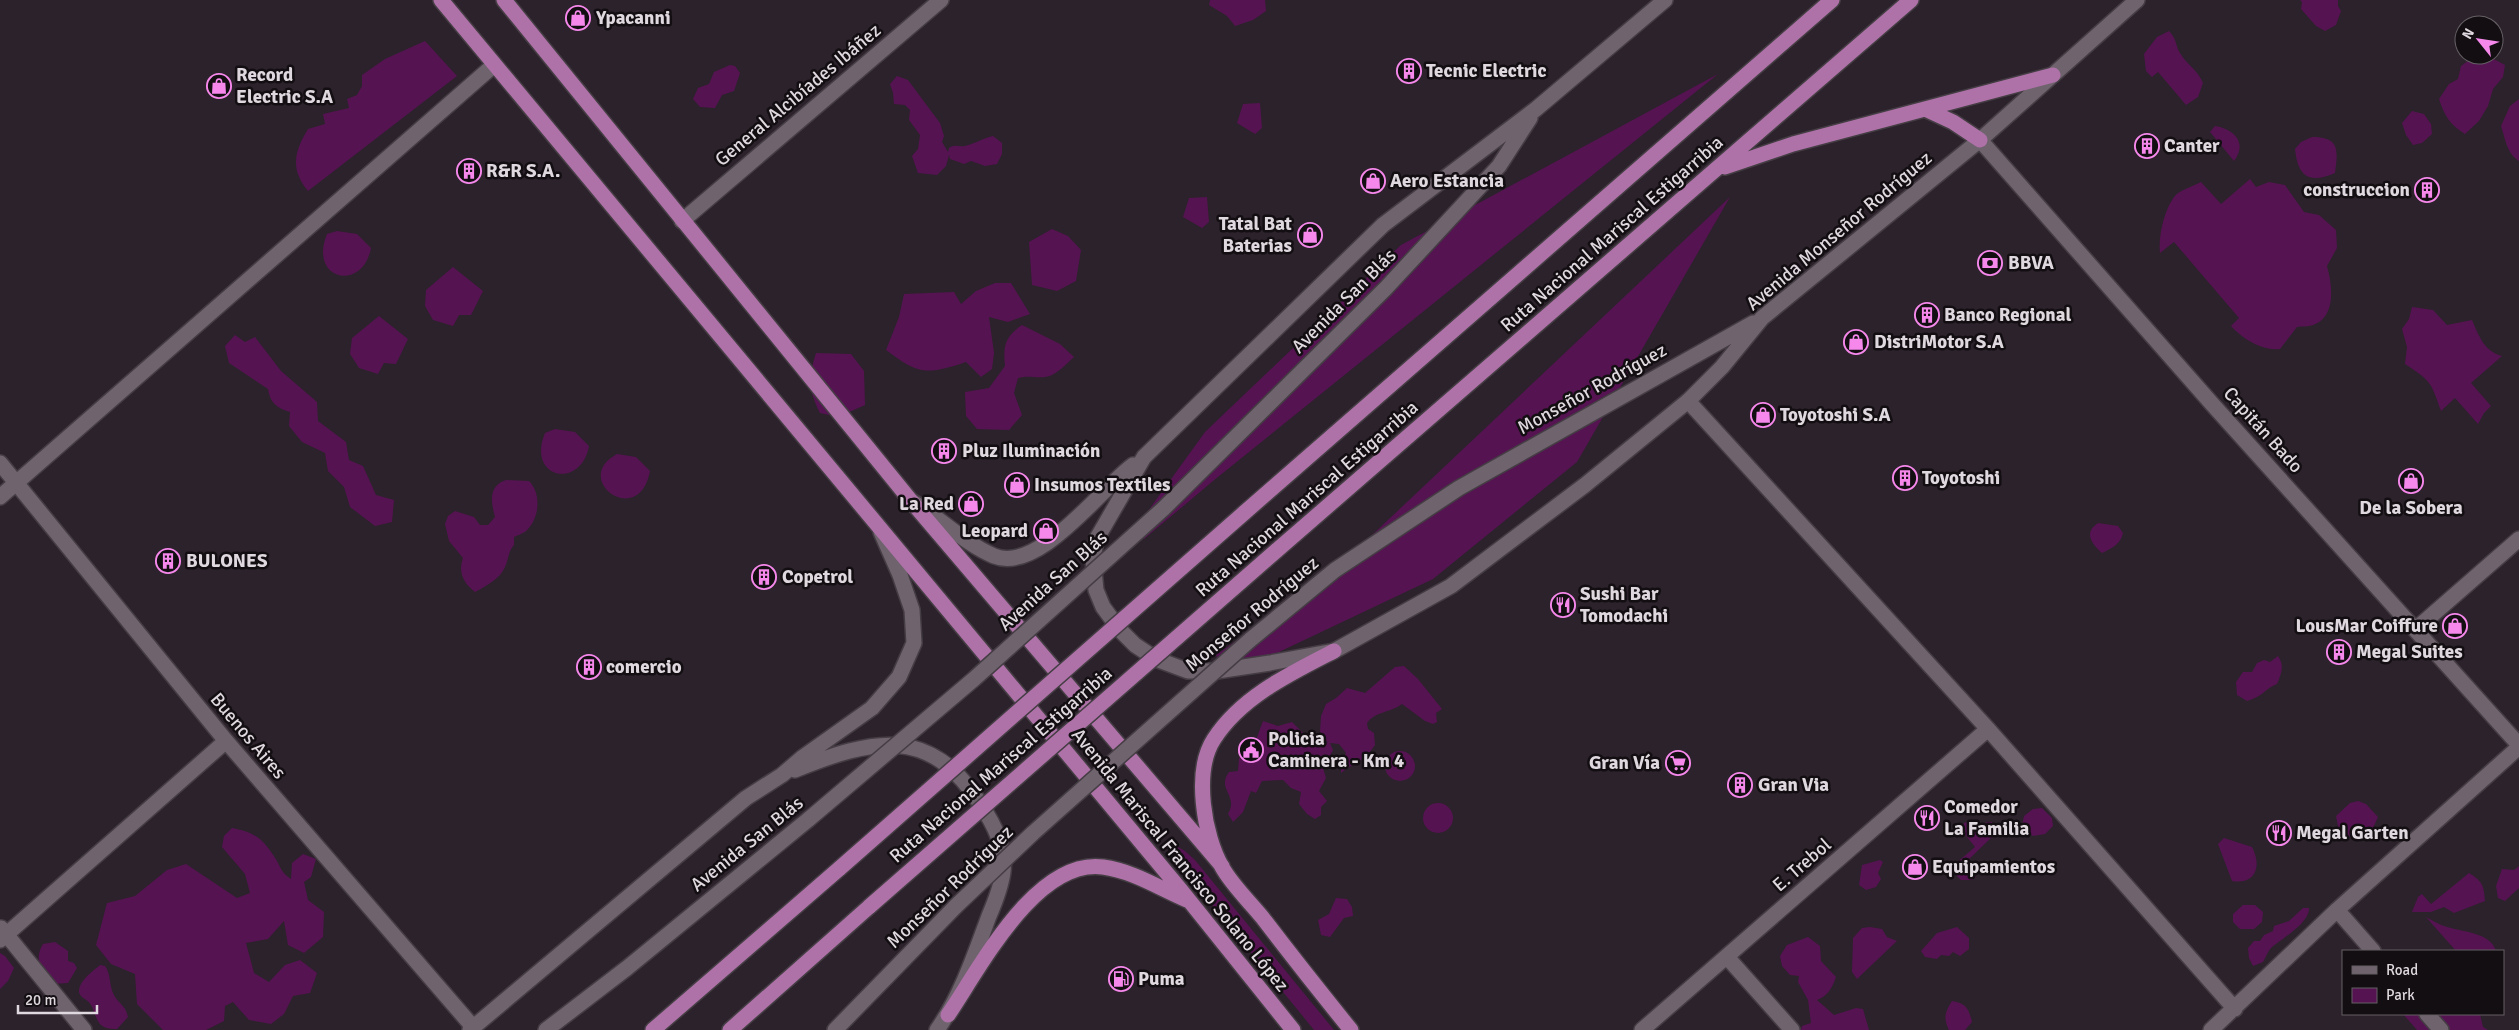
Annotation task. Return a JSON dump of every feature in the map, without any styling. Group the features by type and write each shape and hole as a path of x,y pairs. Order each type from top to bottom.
{"highway":[{"name":"Avenida Mariscal Francisco Solano López","path":"440,0 1189,900 1293,1030"},
{"name":"Avenida Mariscal Francisco Solano López","path":"504,0 911,501 1222,866 1351,1030"},
{"name":"Ruta Nacional Mariscal Estigarribia","path":"653,1030 1832,0"},
{"name":"Ruta Nacional Mariscal Estigarribia","path":"730,1030 1276,551 1911,0"},
{"path":"1717,170 1793,144 2053,75"},
{"path":"1925,109 1953,122 1980,140"},
{"path":"1222,866 1209,829 1202,796 1203,768 1213,741 1232,717 1257,696 1294,672 1334,650"},
{"path":"948,1015 1028,900 1054,878 1083,868 1100,866 1126,871 1189,900"}],"street":[{"name":"General Alcibíades Ibáñez","path":"682,221 941,0"},
{"path":"1144,457 1383,225 1536,109 1664,0"},
{"name":"Avenida Monseñor Rodríguez","path":"1144,457 1096,540 1093,560 1096,590 1103,607 1120,630 1135,645 1156,659 1188,670 1217,671 1240,669 1334,650 1451,586 1585,485 1688,402 1722,366 1762,318 1980,140 2137,0"},
{"path":"0,497 494,65"},
{"name":"Avenida San Blás","path":"546,1030 635,962 809,819 974,678 1163,509 1386,288 1499,166 1536,109"},
{"name":"Capitán Bado","path":"1980,140 2231,426 2416,629 2519,746"},
{"name":"Monseñor Rodríguez","path":"835,1030 956,906 1041,827 1250,640 1336,570 1459,488 1762,318"},
{"path":"1688,402 1988,729 2235,1009"},
{"name":"Avenida San Blás","path":"911,501 931,512 975,546 996,557 1019,557 1045,543 1068,527 1129,468 1144,457"},
{"name":"Buenos Aires","path":"0,464 226,741 472,1029"},
{"name":"Avenida San Blás","path":"472,1029 746,798 782,775 872,708 900,677 914,643 912,610 900,575 881,531"},
{"path":"2416,629 2519,540"},
{"name":"E. Trebol","path":"1642,1030 1988,729"},
{"path":"84,1030 2,934 226,741"},
{"path":"782,775 824,758 864,747 883,744 903,745 921,748 940,760 972,790 996,832 1002,851 1003,872 980,941 948,1015 937,1030"},
{"path":"2211,1030 2337,910 2519,746"},
{"path":"2337,910 2372,950"},
{"path":"1727,957 1792,1030"},
{"path":"2428,1015 2441,1030"}],"green space":[{"path":"1210,0 1265,0 1266,11 1253,20 1235,26 1227,16 1209,5"},
{"path":"2300,0 2338,0 2338,6 2341,11 2336,25 2325,31 2316,26 2301,9 2302,2"},
{"path":"2169,31 2174,38 2178,50 2203,83 2198,97 2186,105 2158,72 2152,77 2146,71 2144,54 2157,37"},
{"path":"425,41 457,76 308,191 298,175 296,160 303,137 308,129 325,124 323,114 349,108 347,99 357,95 362,86 362,75 385,59"},
{"path":"730,65 735,66 740,73 734,91 722,95 715,108 700,107 693,99 698,88 709,84 714,72"},
{"path":"2505,65 2503,77 2493,89 2488,106 2479,121 2465,134 2448,119 2439,99 2449,84 2458,79 2461,66"},
{"path":"1718,74 1213,481 1144,539 1135,529 1205,432 1401,245"},
{"path":"897,76 908,80 940,123 944,136 942,142 948,152 951,147 968,145 993,136 1002,143 1002,154 997,164 985,166 971,161 964,164 950,159 949,155 946,166 937,175 918,173 912,156 918,149 920,135 909,120 910,110 905,105 894,104 890,84"},
{"path":"2519,99 2519,161 2509,150 2501,126 2510,106"},
{"path":"1260,103 1262,128 1255,134 1237,123 1243,104"},
{"path":"2412,111 2424,114 2431,124 2432,134 2422,143 2413,145 2406,135 2402,123"},
{"path":"2215,126 2228,130 2237,138 2240,148 2234,161 2210,132"},
{"path":"2312,137 2328,139 2335,146 2337,158 2335,173 2312,178 2302,172 2295,149 2301,142"},
{"path":"2250,179 2256,187 2269,182 2285,185 2304,212 2319,215 2336,230 2337,248 2327,266 2331,299 2326,315 2321,321 2313,325 2297,327 2280,349 2266,348 2253,343 2231,326 2239,318 2174,242 2160,253 2160,239 2167,209 2176,195 2201,182 2221,204"},
{"path":"1207,197 1209,222 1202,228 1183,217 1189,198"},
{"path":"1730,197 1577,462 1433,579 1226,677 1216,655 1335,570"},
{"path":"1052,229 1068,236 1081,250 1076,281 1057,291 1032,285 1029,242"},
{"path":"337,231 357,234 371,248 366,262 358,271 349,275 339,275 330,271 325,262 323,250 327,234"},
{"path":"453,267 483,291 471,315 459,315 453,326 433,320 425,306 426,290"},
{"path":"995,283 1011,283 1030,314 1008,322 989,317 994,353 992,369 981,377 966,362 932,371 924,370 907,364 886,350 899,317 904,294 954,292 961,304 976,291"},
{"path":"2412,307 2433,310 2447,325 2472,320 2486,347 2502,356 2471,383 2491,406 2484,413 2478,424 2455,398 2441,411 2429,383 2405,364 2407,347 2402,329 2409,319"},
{"path":"379,316 408,339 396,364 384,363 378,374 359,368 350,354 352,338"},
{"path":"1022,325 1060,344 1074,357 1061,369 1049,376 1018,378 1014,393 1022,415 1009,430 977,429 966,416 965,392 989,388 1005,366 1004,352 1006,342"},
{"path":"235,335 245,342 255,337 281,371 317,402 318,421 346,442 349,460 363,466 376,495 394,500 392,522 375,526 350,507 344,487 328,471 325,453 302,442 289,426 290,412 281,409 275,404 270,398 268,389 229,363 225,346"},
{"path":"816,353 851,354 864,371 865,405 838,417 820,413 810,384"},
{"path":"555,429 575,432 589,446 584,460 576,469 567,473 557,473 548,469 543,461 541,449 545,433"},
{"path":"617,454 636,457 650,471 643,488 634,497 622,498 612,494 604,486 601,476 604,464"},
{"path":"506,480 529,481 536,492 537,511 528,529 514,537 514,545 500,575 475,592 467,585 461,573 463,558 449,541 445,524 448,516 455,511 474,517 480,525 488,525 495,517 492,506 494,490 496,486"},
{"path":"2098,523 2118,526 2123,533 2118,543 2102,553 2092,542 2090,535 2093,527"},
{"path":"2278,656 2282,667 2277,684 2247,701 2237,695 2236,682 2243,672 2252,672 2257,663 2264,660 2270,662"},
{"path":"1404,666 1418,679 1442,709 1436,713 1437,722 1433,724 1425,721 1402,704 1375,716 1367,723 1368,729 1374,733 1375,745 1363,759 1341,773 1341,765 1346,753 1339,744 1330,743 1333,750 1323,768 1326,778 1319,791 1327,801 1321,807 1321,815 1315,819 1307,814 1299,804 1301,792 1291,788 1283,780 1262,781 1256,793 1251,791 1243,812 1233,822 1228,814 1231,802 1226,788 1226,778 1229,772 1238,771 1239,758 1247,754 1257,742 1263,721 1278,726 1292,722 1305,735 1328,743 1320,732 1321,716 1326,704 1347,688 1365,693 1395,667"},
{"path":"1400,751 1411,755 1415,766 1411,777 1400,781 1389,777 1385,766 1389,755"},
{"path":"2358,801 2366,804 2378,817 2373,828 2361,838 2347,836 2338,826 2336,816 2350,803"},
{"path":"1438,803 1449,807 1453,818 1449,829 1438,833 1427,829 1423,818 1427,807"},
{"path":"2042,808 2052,818 2053,826 2045,834 2033,836 2022,826 2024,816 2033,809"},
{"path":"1966,822 1975,831 1987,822 1992,822 1997,832 1964,864 1976,877 1972,880 1961,880 1956,875 1954,865 1975,847 1959,827"},
{"path":"232,828 248,832 259,838 268,847 284,873 291,879 292,863 303,854 316,859 311,877 304,882 308,900 324,912 323,937 304,953 288,945 284,921 268,939 246,943 254,973 269,982 285,965 300,960 317,973 310,993 293,996 284,1014 271,1024 249,1020 233,1002 225,1006 224,1021 206,1030 163,1030 137,1004 135,974 111,964 96,945 107,903 135,896 167,870 186,864 237,898 250,893 245,874 222,847 224,836"},
{"path":"2224,838 2252,847 2255,854 2256,867 2252,877 2247,880 2232,881 2218,844"},
{"path":"1173,844 1195,860 1334,1030 1314,1030 1183,869 1175,857"},
{"path":"1880,860 1883,862 1878,873 1881,879 1876,887 1866,890 1859,885 1862,865"},
{"path":"2519,866 2519,888 2505,901 2498,898 2496,886 2502,869 2514,870"},
{"path":"2469,873 2482,884 2485,901 2454,913 2444,907 2431,912 2412,912 2418,897 2422,894 2431,904"},
{"path":"1336,898 1347,899 1352,907 1353,916 1344,918 1330,937 1321,935 1318,920 1329,914"},
{"path":"2243,905 2255,905 2263,912 2262,922 2254,929 2240,929 2233,922 2233,914"},
{"path":"2303,908 2309,908 2308,914 2300,925 2271,948 2263,962 2253,966 2249,958 2248,948 2254,941 2260,941 2264,935 2273,931 2274,926 2289,921"},
{"path":"2426,917 2444,926 2482,936 2493,945 2496,950 2455,950"},
{"path":"1957,927 1969,938 1969,949 1960,956 1953,952 1949,956 1941,955 1937,959 1925,957 1921,951 1937,933"},
{"path":"1862,928 1882,929 1887,937 1897,941 1857,979 1852,972 1853,938"},
{"path":"1808,937 1820,946 1821,961 1836,977 1829,991 1817,1000 1834,1015 1856,1008 1863,1009 1869,1030 1801,1030 1802,1026 1811,1023 1808,1000 1798,982 1799,976 1790,975 1782,966 1780,956 1787,945"},
{"path":"55,942 68,951 68,961 74,963 77,968 68,983 53,984 40,966 39,955 43,944"},
{"path":"0,953 5,956 14,968 8,981 0,989"},
{"path":"100,965 105,966 107,969 113,993 127,1013 128,1017 117,1029 110,1029 101,1025 91,1005 79,993 84,979"},
{"path":"1952,1001 1964,1005 1970,1014 1972,1022 1965,1030 1949,1030 1946,1015"},
{"path":"2404,1015 2480,1015 2483,1027 2488,1030 2417,1030"}],"place":[{"name":"Ypacanni","path":"578,18"},
{"name":"Tecnic Electric","path":"1409,71"},
{"name":"Record Electric S.A","path":"219,86"},
{"name":"Canter","path":"2147,146"},
{"name":"R&R S.A.","path":"469,171"},
{"name":"Aero Estancia","path":"1373,181"},
{"name":"construccion","path":"2427,190"},
{"name":"Tatal Bat Baterias","path":"1310,235"},
{"name":"BBVA","path":"1990,263"},
{"name":"Banco Regional","path":"1927,315"},
{"name":"DistriMotor S.A","path":"1856,342"},
{"name":"Toyotoshi S.A","path":"1763,415"},
{"name":"Pluz Iluminación","path":"944,451"},
{"name":"Toyotoshi","path":"1905,478"},
{"name":"De la Sobera","path":"2411,481"},
{"name":"Insumos Textiles","path":"1017,485"},
{"name":"La Red","path":"971,504"},
{"name":"Leopard","path":"1046,531"},
{"name":"BULONES","path":"168,561"},
{"name":"Copetrol","path":"764,577"},
{"name":"Sushi Bar Tomodachi","path":"1563,605"},
{"name":"LousMar Coiffure","path":"2455,626"},
{"name":"Megal Suites","path":"2339,652"},
{"name":"comercio","path":"589,667"},
{"name":"Policia Caminera - Km 4","path":"1251,750"},
{"name":"Gran Vía","path":"1678,763"},
{"name":"Gran Via","path":"1740,785"},
{"name":"Comedor La Familia","path":"1927,818"},
{"name":"Megal Garten","path":"2279,833"},
{"name":"Equipamientos","path":"1915,867"},
{"name":"Puma","path":"1121,979"}]}
